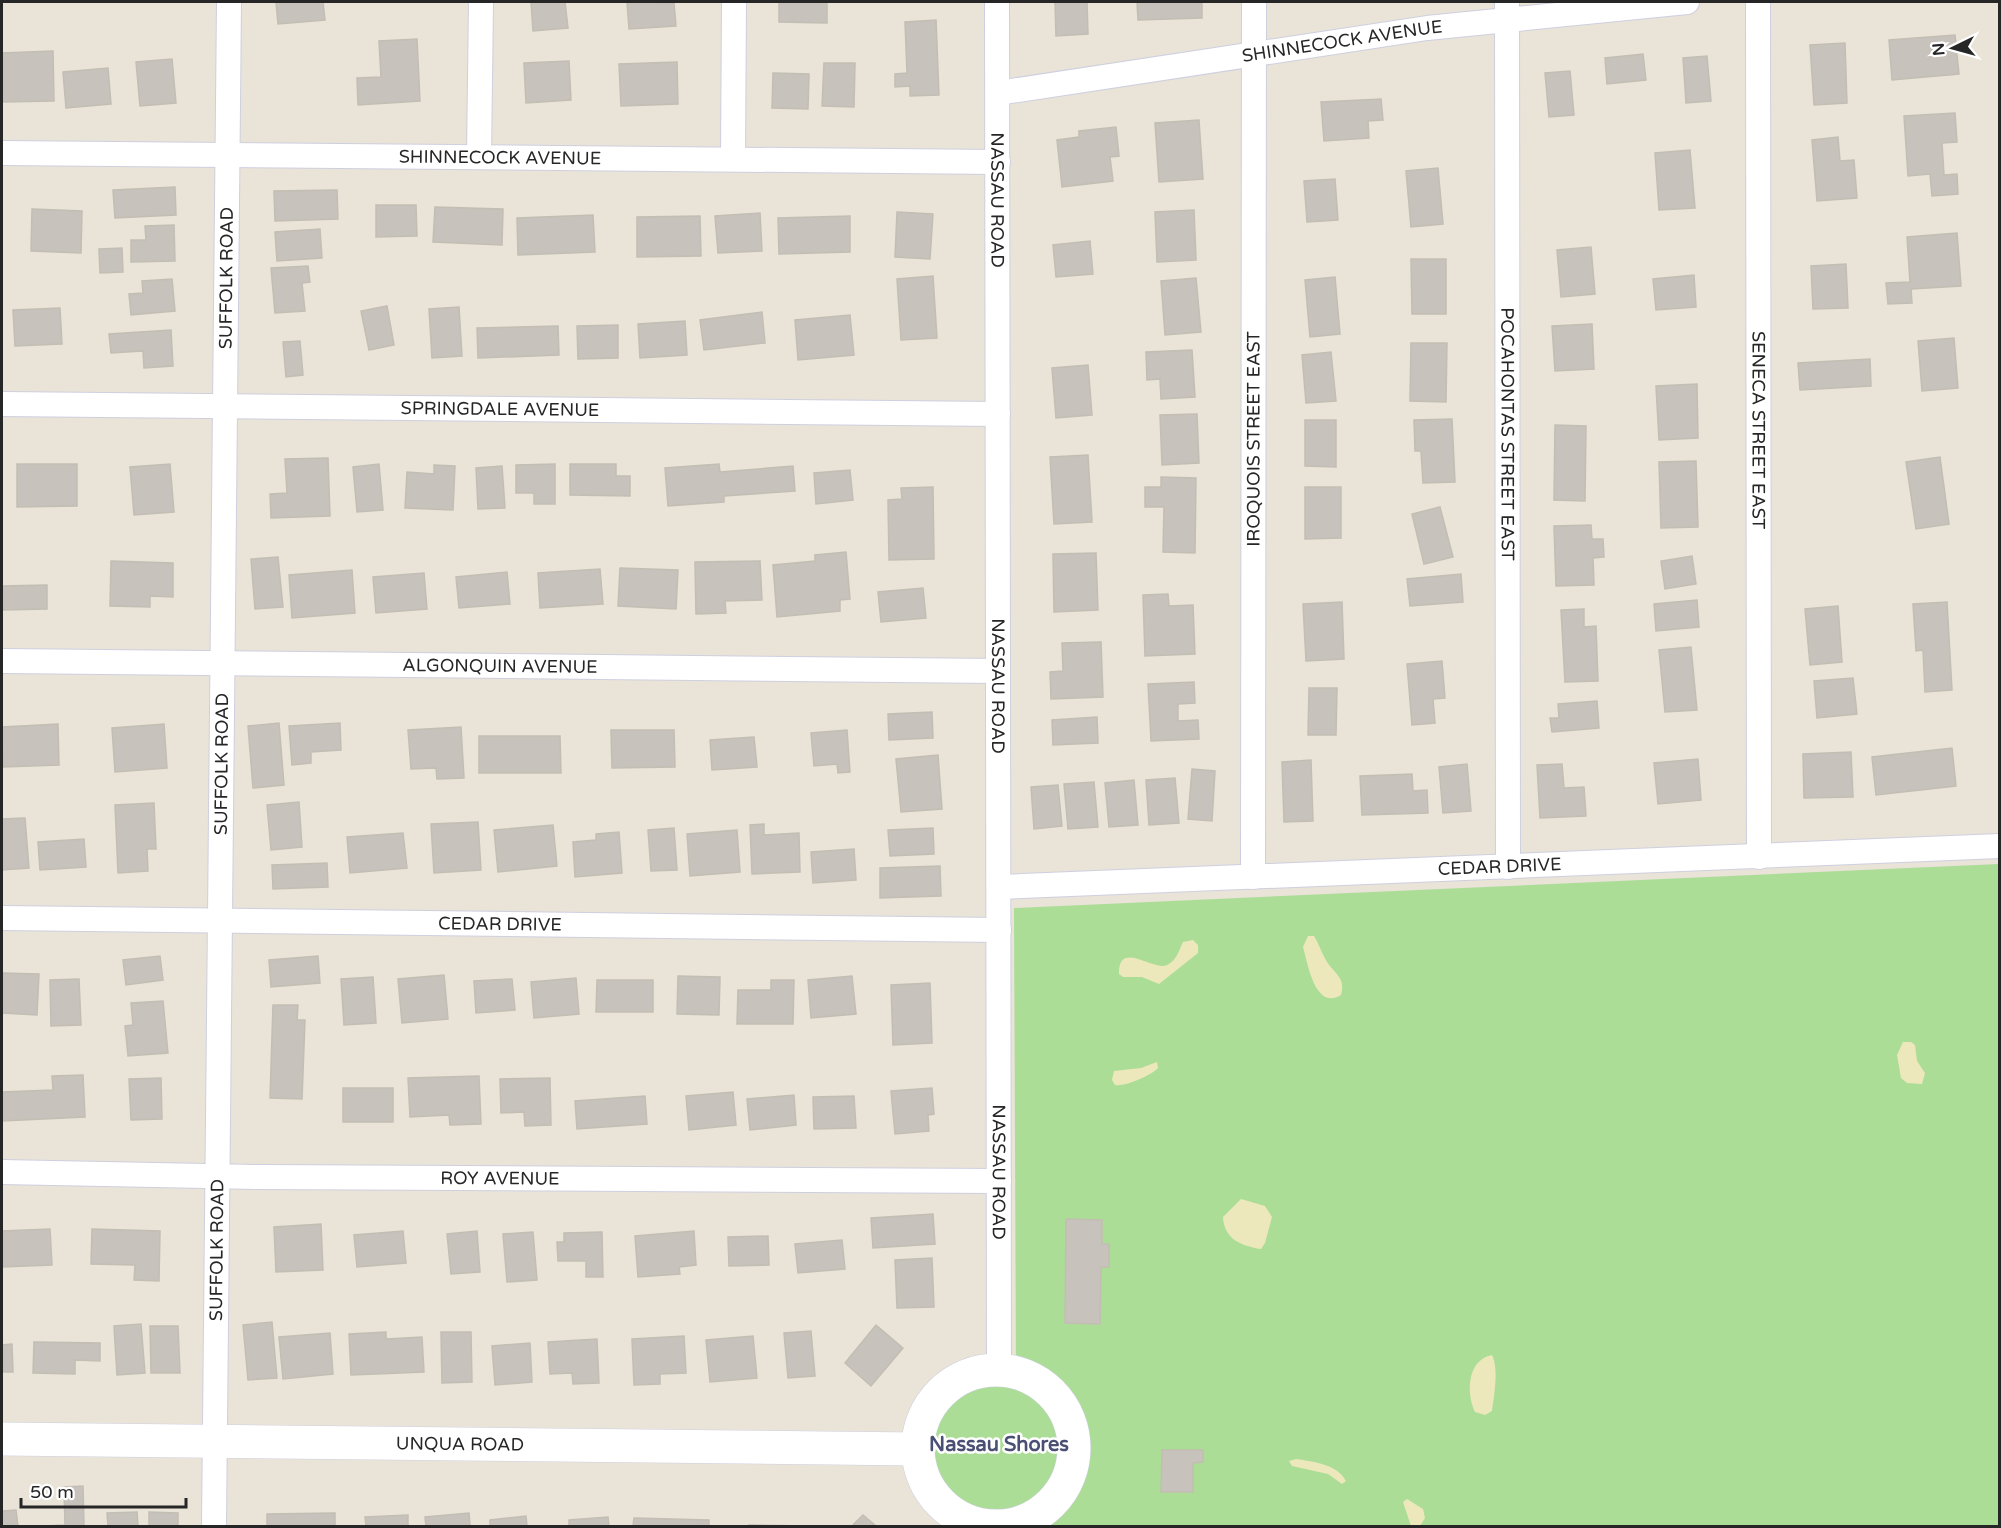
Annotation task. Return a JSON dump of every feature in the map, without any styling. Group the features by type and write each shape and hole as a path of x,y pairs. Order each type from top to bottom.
{"street":[{"name":"SUFFOLK ROAD","path":"214,1527 229,2"},
{"path":"480,157 481,2"},
{"path":"733,159 734,2"},
{"name":"NASSAU ROAD","path":"997,2 999,1370"},
{"name":"IROQUOIS STREET EAST","path":"1253,877 1254,2"},
{"name":"SHINNECOCK AVENUE","path":"998,93 1427,28 1507,11 1687,2"},
{"name":"SENECA STREET EAST","path":"1758,2 1759,857"},
{"name":"POCAHONTAS STREET EAST","path":"1507,11 1508,867"},
{"name":"SHINNECOCK AVENUE","path":"2,153 998,162"},
{"name":"SPRINGDALE AVENUE","path":"2,404 998,414"},
{"name":"ALGONQUIN AVENUE","path":"2,662 998,671"},
{"name":"CEDAR DRIVE","path":"999,887 2000,846"},
{"name":"CEDAR DRIVE","path":"2,918 999,930"},
{"name":"ROY AVENUE","path":"2,1172 999,1181"},
{"path":"999,1370 1024,1375 1035,1380 1058,1400 1071,1426 1073,1454 1066,1483 1048,1506 1024,1521 995,1527 966,1520 941,1504 924,1479 917,1449 922,1421 928,1408 947,1387 971,1373 999,1370"},
{"name":"UNQUA ROAD","path":"2,1439 215,1441 275,1444 917,1449"}],"green space":[{"path":"1999,864 1999,1526 1016,1526 1016,1520 978,1515 950,1498 931,1472 923,1443 927,1414 943,1390 973,1376 1016,1376 1014,908"}],"sand":[{"path":"1308,936 1314,936 1327,962 1341,980 1341,995 1332,998 1325,997 1314,983 1303,947"},
{"path":"1193,940 1198,945 1198,953 1159,984 1142,977 1123,977 1119,974 1120,964 1124,959 1138,959 1161,966 1167,965 1175,958 1183,942"},
{"path":"1903,1042 1911,1042 1915,1045 1917,1061 1925,1073 1922,1084 1907,1083 1901,1078 1897,1055"},
{"path":"1157,1062 1158,1068 1138,1080 1115,1085 1112,1080 1114,1071 1141,1068"},
{"path":"1241,1199 1265,1206 1272,1217 1265,1243 1261,1249 1235,1240 1224,1225 1223,1217"},
{"path":"1492,1355 1496,1375 1495,1390 1492,1411 1485,1415 1475,1412 1470,1396 1471,1378 1478,1363"},
{"path":"1296,1459 1331,1467 1346,1481 1342,1484 1328,1474 1292,1466 1289,1461"},
{"path":"1407,1499 1423,1509 1425,1518 1420,1526 1411,1526 1403,1502"}],"building":[{"path":"276,2 323,2 325,20 278,24"},
{"path":"531,2 565,2 568,28 533,31"},
{"path":"627,2 674,3 676,26 629,29"},
{"path":"779,2 827,2 827,23 779,22"},
{"path":"1055,2 1087,2 1088,34 1056,36"},
{"path":"1137,2 1202,2 1202,18 1138,20"},
{"path":"936,20 939,95 910,96 910,86 895,87 895,74 907,73 905,22"},
{"path":"1955,35 1959,74 1892,80 1889,40"},
{"path":"417,39 420,101 358,105 357,78 381,77 379,41"},
{"path":"1845,43 1847,103 1814,105 1810,45"},
{"path":"53,51 54,101 2,102 2,53"},
{"path":"1643,54 1646,80 1607,84 1605,58"},
{"path":"1707,56 1711,101 1686,103 1683,58"},
{"path":"172,59 176,103 140,106 136,62"},
{"path":"569,61 571,100 526,103 524,63"},
{"path":"677,62 678,104 621,106 619,64"},
{"path":"824,63 855,63 854,107 822,106"},
{"path":"108,68 111,104 66,108 63,72"},
{"path":"1570,71 1574,115 1549,117 1545,73"},
{"path":"773,73 809,74 808,109 772,108"},
{"path":"1381,99 1383,120 1368,121 1369,138 1324,141 1321,102"},
{"path":"1955,113 1957,142 1942,143 1944,175 1957,174 1958,194 1932,196 1930,174 1908,176 1904,116"},
{"path":"1199,120 1203,179 1159,182 1155,123"},
{"path":"1116,127 1119,156 1110,157 1113,181 1062,187 1057,140 1079,137 1079,131"},
{"path":"1838,137 1840,161 1854,160 1857,198 1817,201 1812,140"},
{"path":"1690,150 1695,208 1659,210 1655,153"},
{"path":"1438,168 1443,224 1411,227 1406,171"},
{"path":"1335,179 1338,220 1307,222 1304,181"},
{"path":"175,187 176,215 115,218 113,190"},
{"path":"337,190 338,219 275,221 274,191"},
{"path":"376,205 416,205 417,236 376,237"},
{"path":"435,207 503,209 502,245 433,242"},
{"path":"32,209 82,211 81,253 31,251"},
{"path":"1194,210 1196,260 1157,262 1155,212"},
{"path":"897,212 933,214 930,259 895,257"},
{"path":"760,213 762,251 718,253 715,216"},
{"path":"593,215 595,252 518,255 517,218"},
{"path":"700,216 701,256 637,257 637,217"},
{"path":"850,216 850,252 779,254 778,218"},
{"path":"174,225 175,261 131,262 131,240 146,240 145,226"},
{"path":"320,229 322,258 277,261 275,232"},
{"path":"1957,233 1961,286 1911,289 1912,303 1888,304 1886,283 1910,282 1907,237"},
{"path":"1090,241 1093,274 1056,277 1053,245"},
{"path":"1591,247 1595,294 1561,297 1557,250"},
{"path":"122,248 123,272 100,273 99,249"},
{"path":"1411,259 1446,259 1446,314 1412,314"},
{"path":"1846,264 1848,308 1813,309 1811,266"},
{"path":"308,266 310,282 302,283 305,311 275,313 271,268"},
{"path":"1694,275 1696,307 1656,310 1653,279"},
{"path":"933,276 937,338 901,340 897,279"},
{"path":"1335,277 1340,334 1310,337 1305,280"},
{"path":"1196,278 1201,332 1165,335 1161,281"},
{"path":"172,279 175,311 131,315 129,294 143,293 142,281"},
{"path":"387,306 394,345 369,350 361,311"},
{"path":"459,307 462,356 432,358 429,309"},
{"path":"60,308 62,344 15,346 13,310"},
{"path":"762,312 765,343 704,350 700,320"},
{"path":"850,315 854,355 798,360 795,320"},
{"path":"685,321 687,355 640,358 638,324"},
{"path":"1592,324 1594,369 1555,371 1552,326"},
{"path":"618,325 618,358 578,359 577,326"},
{"path":"558,326 559,355 478,358 477,328"},
{"path":"171,330 173,366 144,368 143,351 111,353 109,334"},
{"path":"1954,338 1958,388 1922,391 1918,341"},
{"path":"300,341 303,375 286,377 283,342"},
{"path":"1411,343 1447,343 1446,402 1410,401"},
{"path":"1192,350 1195,397 1161,399 1160,379 1147,380 1146,352"},
{"path":"1331,352 1336,401 1306,403 1302,355"},
{"path":"1870,359 1871,386 1800,390 1798,363"},
{"path":"1088,365 1092,415 1056,418 1052,368"},
{"path":"1697,384 1698,438 1659,440 1656,386"},
{"path":"1197,414 1199,463 1162,465 1160,415"},
{"path":"1452,419 1455,482 1423,483 1421,451 1415,451 1414,420"},
{"path":"1305,420 1336,420 1336,467 1305,466"},
{"path":"1555,425 1586,426 1585,501 1554,500"},
{"path":"1088,455 1092,522 1054,524 1050,457"},
{"path":"1940,457 1949,524 1916,529 1906,462"},
{"path":"328,458 330,516 271,518 270,494 287,493 285,459"},
{"path":"1696,461 1698,527 1661,528 1659,462"},
{"path":"17,464 77,464 77,506 17,507"},
{"path":"170,464 174,512 134,515 130,467"},
{"path":"379,464 383,510 357,512 353,467"},
{"path":"555,464 555,504 534,504 534,493 516,493 516,465"},
{"path":"570,464 616,464 616,476 630,476 630,496 570,495"},
{"path":"719,464 720,472 793,466 795,491 724,496 724,502 668,506 665,468"},
{"path":"434,465 455,466 453,510 405,508 407,472 434,474"},
{"path":"502,466 505,508 478,509 476,468"},
{"path":"850,470 853,500 816,504 814,473"},
{"path":"1161,477 1196,478 1195,553 1163,552 1164,507 1145,507 1145,487 1161,487"},
{"path":"933,487 934,559 889,560 888,500 902,499 901,488"},
{"path":"1305,487 1341,487 1341,538 1305,539"},
{"path":"1440,507 1453,557 1424,564 1412,514"},
{"path":"1591,525 1592,539 1603,539 1604,557 1593,558 1594,585 1556,586 1554,526"},
{"path":"846,552 850,599 840,600 840,611 777,617 773,565 815,561 815,555"},
{"path":"1096,553 1098,610 1054,612 1053,554"},
{"path":"1692,556 1696,584 1665,589 1661,561"},
{"path":"278,557 283,607 255,609 251,559"},
{"path":"111,561 173,563 173,597 150,596 150,607 110,606"},
{"path":"760,561 762,600 725,601 726,613 696,614 695,562"},
{"path":"620,568 678,570 676,609 618,606"},
{"path":"600,569 603,604 540,608 538,573"},
{"path":"352,570 355,613 292,618 289,575"},
{"path":"507,572 510,604 459,608 456,577"},
{"path":"424,573 427,609 376,613 373,577"},
{"path":"1461,574 1463,602 1410,606 1407,579"},
{"path":"47,585 47,609 2,610 2,586"},
{"path":"923,588 926,618 881,622 878,592"},
{"path":"1168,594 1169,606 1193,605 1195,654 1145,656 1143,595"},
{"path":"1697,600 1699,627 1656,631 1654,604"},
{"path":"1342,602 1344,659 1306,661 1303,604"},
{"path":"1947,602 1952,690 1925,692 1923,650 1916,651 1913,604"},
{"path":"1838,606 1842,662 1810,665 1805,609"},
{"path":"1584,609 1584,627 1596,626 1598,681 1565,682 1561,610"},
{"path":"1101,642 1103,697 1051,699 1050,672 1063,671 1062,643"},
{"path":"1691,647 1697,710 1665,712 1659,650"},
{"path":"1442,661 1445,698 1433,699 1435,723 1412,725 1407,664"},
{"path":"1853,678 1857,714 1817,718 1814,681"},
{"path":"1194,682 1195,703 1178,704 1178,721 1198,720 1199,739 1151,741 1148,684"},
{"path":"1309,688 1337,688 1336,735 1308,735"},
{"path":"1597,701 1599,728 1552,732 1550,718 1559,718 1558,704"},
{"path":"932,712 933,738 889,740 888,714"},
{"path":"1097,717 1098,743 1053,745 1052,720"},
{"path":"279,723 284,785 253,788 248,726"},
{"path":"340,723 341,750 311,752 311,763 292,765 289,726"},
{"path":"58,724 59,765 3,767 2,727"},
{"path":"164,724 167,768 115,772 112,728"},
{"path":"461,727 464,778 437,779 436,768 411,769 408,730"},
{"path":"611,730 674,730 675,767 612,768"},
{"path":"847,730 850,772 838,773 837,764 814,766 811,733"},
{"path":"479,736 560,736 561,773 479,773"},
{"path":"754,737 757,767 712,770 710,740"},
{"path":"1952,748 1956,786 1876,795 1872,757"},
{"path":"1851,752 1853,797 1804,798 1803,754"},
{"path":"938,755 942,809 901,812 896,759"},
{"path":"1698,759 1701,800 1658,804 1654,763"},
{"path":"1311,760 1313,821 1284,822 1282,762"},
{"path":"1467,764 1471,811 1443,813 1439,767"},
{"path":"1562,764 1564,788 1584,787 1586,816 1540,818 1537,765"},
{"path":"1192,769 1215,771 1212,821 1188,819"},
{"path":"1412,774 1413,791 1427,790 1428,813 1362,815 1360,776"},
{"path":"1175,778 1179,823 1149,825 1146,780"},
{"path":"1134,780 1138,825 1109,827 1105,783"},
{"path":"1094,782 1098,827 1068,829 1064,784"},
{"path":"1058,785 1062,826 1034,829 1031,787"},
{"path":"299,802 302,847 271,850 267,805"},
{"path":"154,803 156,849 147,849 148,871 118,873 115,805"},
{"path":"25,818 29,868 2,870 2,819"},
{"path":"478,822 481,870 434,873 431,824"},
{"path":"764,824 764,835 799,833 800,872 752,874 750,825"},
{"path":"553,825 557,866 498,872 494,830"},
{"path":"674,828 677,870 651,871 648,830"},
{"path":"933,828 934,854 890,856 888,830"},
{"path":"737,830 740,872 690,876 687,834"},
{"path":"619,832 622,873 575,877 573,842 596,840 596,834"},
{"path":"403,833 407,868 350,873 347,837"},
{"path":"84,839 86,867 40,870 38,842"},
{"path":"854,849 856,880 813,883 811,852"},
{"path":"327,863 328,887 273,889 272,865"},
{"path":"940,866 941,896 880,898 880,868"},
{"path":"160,956 163,980 126,985 123,960"},
{"path":"318,956 320,983 271,987 269,960"},
{"path":"2,973 39,974 37,1015 2,1013"},
{"path":"444,975 448,1019 402,1023 398,979"},
{"path":"678,976 720,977 719,1015 677,1014"},
{"path":"852,976 856,1014 811,1018 808,980"},
{"path":"373,977 376,1023 344,1025 341,979"},
{"path":"576,978 579,1014 534,1018 531,982"},
{"path":"79,979 81,1025 51,1026 50,980"},
{"path":"512,979 515,1010 476,1013 474,981"},
{"path":"597,980 653,980 653,1012 596,1012"},
{"path":"771,980 794,980 793,1024 737,1024 738,990 771,990"},
{"path":"930,983 932,1043 893,1045 891,985"},
{"path":"163,1001 168,1053 128,1056 125,1026 133,1025 131,1003"},
{"path":"273,1005 298,1005 297,1020 305,1020 302,1099 270,1098"},
{"path":"83,1075 85,1117 2,1121 2,1092 53,1090 52,1076"},
{"path":"479,1076 481,1124 450,1125 449,1115 410,1117 408,1078"},
{"path":"161,1078 162,1119 131,1120 129,1079"},
{"path":"550,1078 551,1125 525,1126 524,1112 501,1113 500,1079"},
{"path":"343,1088 393,1088 393,1122 343,1122"},
{"path":"932,1088 934,1114 928,1115 929,1131 895,1134 891,1091"},
{"path":"733,1092 736,1125 689,1130 686,1096"},
{"path":"794,1095 796,1125 750,1130 747,1099"},
{"path":"645,1096 647,1124 577,1129 575,1101"},
{"path":"854,1096 856,1128 814,1129 813,1097"},
{"path":"933,1214 935,1244 873,1248 871,1218"},
{"path":"1066,1219 1102,1220 1102,1244 1109,1244 1109,1267 1101,1267 1100,1324 1065,1323"},
{"path":"321,1224 323,1270 276,1272 274,1227"},
{"path":"50,1229 52,1265 2,1267 2,1231"},
{"path":"92,1229 160,1231 159,1281 134,1280 135,1265 91,1264"},
{"path":"403,1231 406,1263 357,1267 354,1235"},
{"path":"477,1231 480,1272 451,1274 447,1234"},
{"path":"694,1231 696,1265 679,1267 680,1274 638,1277 635,1236"},
{"path":"533,1232 537,1280 507,1282 503,1234"},
{"path":"602,1232 603,1277 586,1277 586,1261 558,1261 557,1242 564,1242 564,1233"},
{"path":"768,1236 769,1265 729,1266 728,1237"},
{"path":"842,1240 845,1269 798,1273 795,1244"},
{"path":"932,1258 934,1307 897,1308 895,1260"},
{"path":"272,1322 277,1378 248,1380 243,1325"},
{"path":"141,1324 145,1373 117,1375 114,1326"},
{"path":"876,1325 903,1348 871,1386 845,1363"},
{"path":"150,1326 178,1326 180,1373 151,1373"},
{"path":"811,1331 815,1376 788,1378 784,1333"},
{"path":"386,1332 386,1339 422,1337 424,1372 351,1375 349,1334"},
{"path":"441,1332 471,1332 472,1382 442,1383"},
{"path":"330,1333 333,1374 283,1379 279,1337"},
{"path":"684,1336 686,1373 660,1374 660,1384 634,1385 632,1339"},
{"path":"753,1336 757,1378 710,1382 706,1340"},
{"path":"597,1339 599,1383 573,1384 572,1373 550,1374 548,1342"},
{"path":"34,1342 100,1343 100,1361 75,1360 75,1374 33,1373"},
{"path":"530,1343 532,1382 495,1385 492,1346"},
{"path":"12,1344 13,1372 2,1372 2,1345"},
{"path":"1162,1450 1203,1450 1203,1462 1193,1463 1193,1492 1161,1492"},
{"path":"83,1486 84,1526 43,1526 65,1525 64,1487"},
{"path":"16,1510 18,1526 2,1526 2,1511"},
{"path":"137,1512 138,1526 108,1526 107,1513"},
{"path":"149,1512 178,1513 178,1526 149,1526"},
{"path":"335,1513 335,1526 267,1526 267,1514"},
{"path":"469,1513 470,1526 426,1526 425,1517"},
{"path":"408,1515 408,1526 366,1526 365,1517"},
{"path":"863,1515 876,1526 852,1526"},
{"path":"526,1516 527,1526 490,1526 490,1520"},
{"path":"608,1517 609,1526 569,1526 569,1520"},
{"path":"634,1518 709,1520 709,1526 633,1526"},
{"path":"749,1525 808,1526 749,1526"}],"district":[{"name":"Nassau Shores","path":"999,1445"}]}
